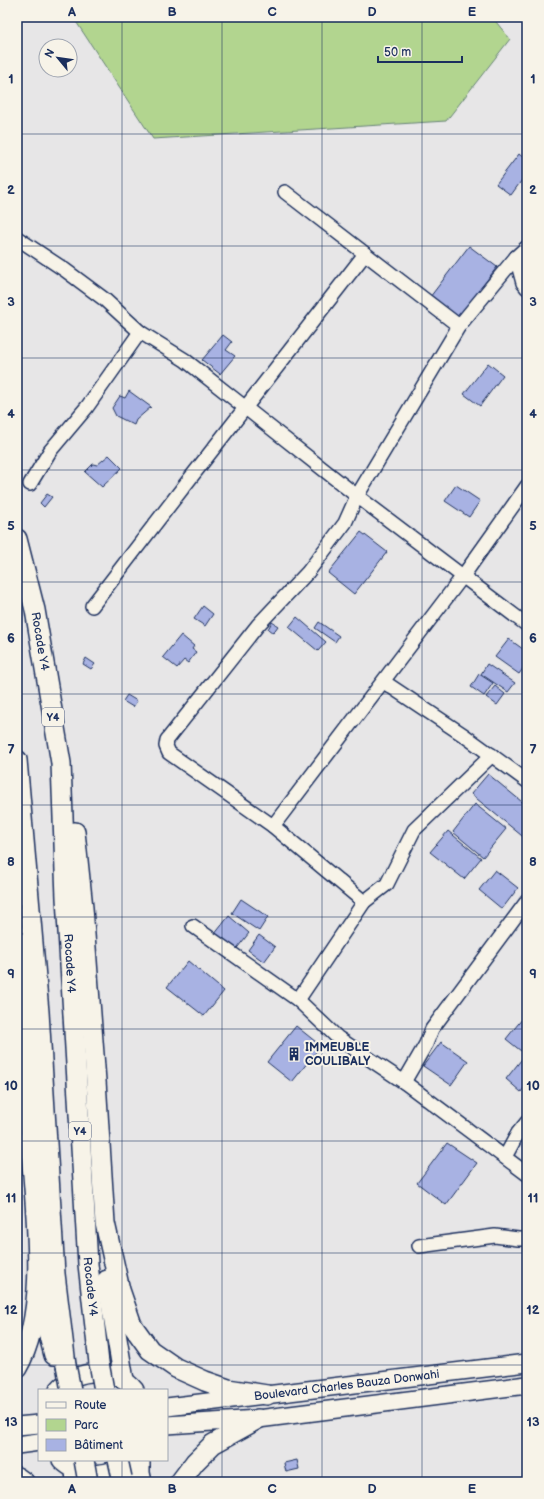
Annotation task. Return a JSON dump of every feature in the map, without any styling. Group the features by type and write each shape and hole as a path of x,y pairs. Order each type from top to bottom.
{"highway":[{"name":"Rocade Y4","path":"17,539 35,610 61,763 66,898 88,1264 99,1363 104,1389"},
{"path":"17,760 39,1012 55,1274 66,1365 63,1389"},
{"path":"61,763 75,832 83,908 96,1080 107,1280 129,1385"},
{"path":"21,804 22,990 38,1254 49,1336 63,1389"},
{"path":"105,1223 120,1290 132,1325 150,1350 176,1368 205,1381 228,1389 267,1395"},
{"path":"17,1368 31,1332 35,1305 38,1254"},
{"path":"180,1482 195,1462 213,1444 258,1419"},
{"path":"118,1461 122,1480"},
{"path":"140,1461 142,1482"},
{"path":"17,1477 24,1482"}],"main road":[{"name":"Boulevard Charles Bauza Donwahi","path":"168,1407 527,1363"},
{"path":"63,1389 75,1377 91,1372 108,1373 129,1385"},
{"name":"Boulevard Charles Bauza Donwahi","path":"168,1425 258,1419 527,1384"},
{"path":"17,1426 38,1424"},
{"path":"17,1444 38,1442"},
{"path":"77,1471 90,1474 105,1474 119,1469 131,1461"}],"street":[{"path":"285,192 459,326"},
{"path":"17,238 65,270 104,299 140,332 185,360 357,496 527,625"},
{"path":"364,902 273,826 170,752 166,746 167,740 258,626 308,572 345,523 357,496 459,326 516,257 527,247"},
{"path":"92,606 365,254"},
{"path":"516,257 523,282 527,288"},
{"path":"30,484 50,451 87,407 140,332"},
{"path":"273,826 384,682 463,576 527,486"},
{"path":"384,682 492,755 527,781"},
{"path":"298,1000 364,902 387,884 414,830 492,755"},
{"path":"404,1082 426,1044 432,1029 527,901"},
{"path":"193,926 298,1000 338,1038 404,1082 527,1174"},
{"path":"505,1157 518,1133 527,1122"},
{"path":"419,1246 495,1236 527,1239"}],"green space":[{"path":"73,17 492,17 510,39 446,121 153,139"}],"building":[{"path":"519,154 527,161 527,173 511,195 496,184"},
{"path":"469,246 497,267 458,318 430,297"},
{"path":"223,335 232,342 226,350 235,356 220,374 202,360"},
{"path":"488,363 503,375 480,406 464,394"},
{"path":"129,391 151,407 136,420 134,425 116,416 112,408 120,396 125,398"},
{"path":"109,455 122,468 102,487 85,472 93,464 97,465"},
{"path":"456,485 480,501 469,517 445,501"},
{"path":"47,494 52,497 44,507 40,503"},
{"path":"361,532 387,552 354,594 328,573"},
{"path":"203,606 213,614 205,626 194,619"},
{"path":"297,617 326,642 318,651 289,627"},
{"path":"272,622 278,626 273,633 268,629"},
{"path":"319,622 339,636 335,642 315,628"},
{"path":"181,635 194,646 192,649 196,652 188,663 184,660 177,668 163,657"},
{"path":"509,639 527,652 527,663 519,674 495,657"},
{"path":"86,658 95,664 91,669 83,664"},
{"path":"487,664 515,683 508,692 481,674"},
{"path":"479,674 493,683 484,696 471,687"},
{"path":"495,686 505,694 497,705 486,697"},
{"path":"127,695 137,701 133,707 123,701"},
{"path":"488,774 527,806 527,840 471,794"},
{"path":"475,804 506,829 483,857 453,832"},
{"path":"448,831 481,858 464,879 430,852"},
{"path":"495,870 518,888 502,909 479,890"},
{"path":"241,899 268,917 259,931 232,913"},
{"path":"229,916 249,933 234,952 214,935"},
{"path":"259,935 275,947 264,962 248,950"},
{"path":"188,961 224,991 204,1016 167,987"},
{"path":"527,1013 527,1043 521,1051 506,1039"},
{"name":"IMMEUBLE COULIBALY","path":"296,1026 321,1046 292,1082 267,1062"},
{"path":"441,1042 468,1061 451,1085 423,1066"},
{"path":"525,1055 527,1057 527,1084 521,1092 506,1079"},
{"path":"447,1143 477,1163 446,1205 417,1183"},
{"path":"297,1460 299,1469 286,1472 284,1463"},
{"path":"327,1478 328,1482 310,1482"}],"place":[{"name":"IMMEUBLE COULIBALY","path":"294,1054"}]}
